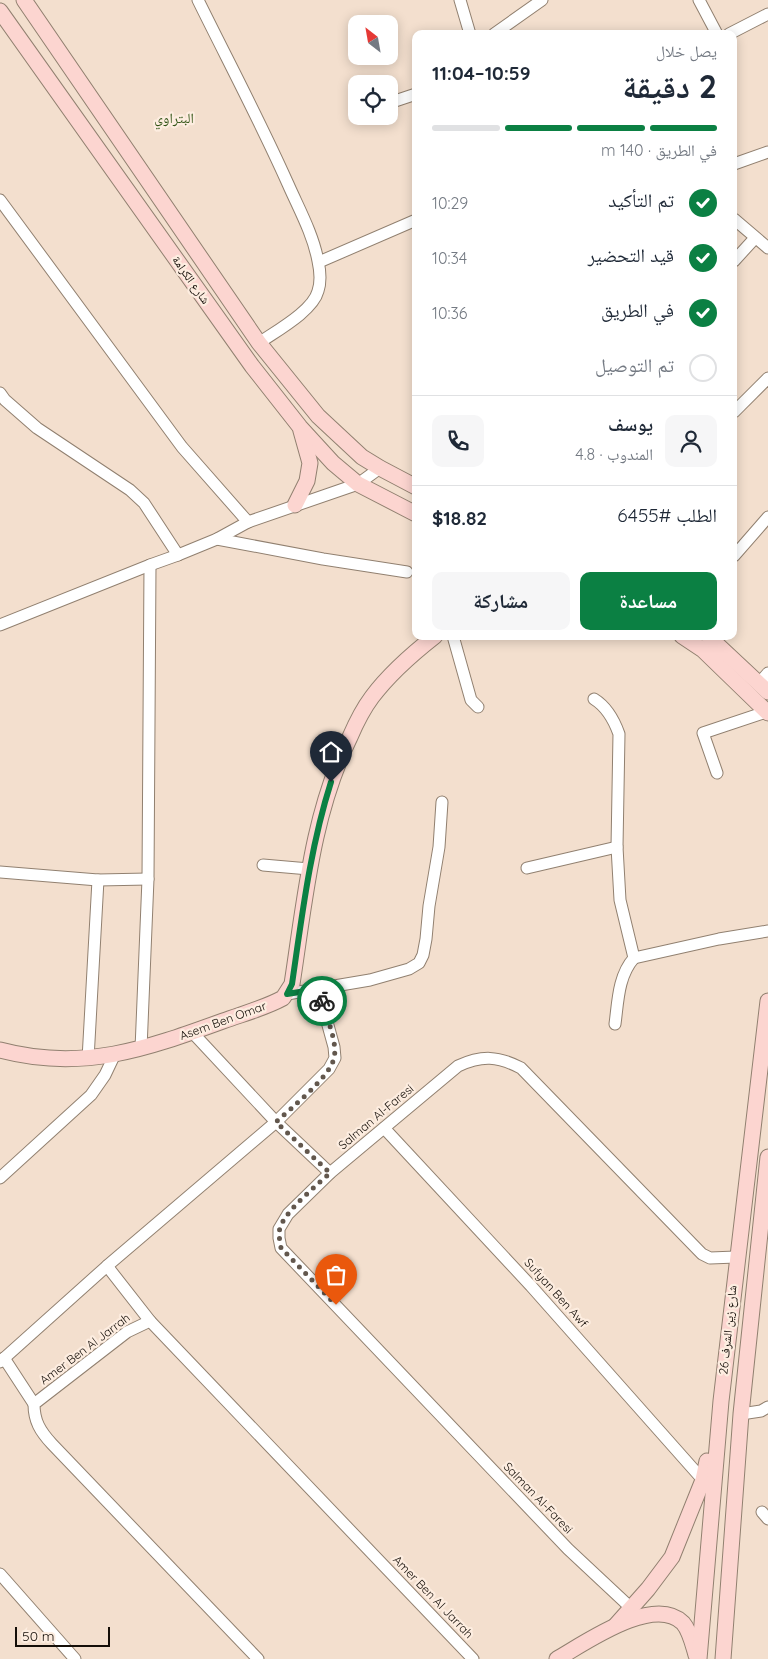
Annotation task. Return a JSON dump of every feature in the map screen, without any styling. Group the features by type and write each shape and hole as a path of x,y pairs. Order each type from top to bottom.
{"street":[{"name":"شارع الكرامة","path":"24,0 260,343 318,416 362,457 412,485"},
{"path":"198,0 260,123 312,238 319,262 320,282 318,293 312,303 260,343"},
{"path":"460,0 469,30"},
{"path":"500,30 542,0"},
{"path":"699,0 716,30"},
{"name":"شارع الكرامة","path":"0,11 252,366 300,427 333,463 358,484 412,512"},
{"path":"737,30 768,14"},
{"path":"398,100 412,95"},
{"path":"737,163 768,152"},
{"path":"0,200 182,447 248,522"},
{"path":"319,262 412,222"},
{"path":"737,222 768,248"},
{"path":"737,258 755,238"},
{"path":"737,409 768,378"},
{"path":"2,399 38,428 130,490 144,503 178,555"},
{"path":"295,505 307,481 310,462 300,427"},
{"path":"0,625 217,539 248,522 358,484 380,468"},
{"path":"737,553 768,517"},
{"path":"217,539 323,559 407,572"},
{"path":"141,1049 148,880 150,565"},
{"path":"287,994 292,984 320,818 336,764 372,697 410,656 430,640"},
{"path":"454,640 471,700 478,707"},
{"path":"688,640 703,650 767,712 703,733 717,773"},
{"path":"713,640 765,683"},
{"path":"594,699 600,703 615,722 619,734 617,847 620,900 634,958"},
{"path":"287,994 402,972 415,967 419,963 423,955 426,939 429,906 439,847 442,802"},
{"path":"527,868 617,847"},
{"path":"263,864 310,869"},
{"path":"0,872 98,880 148,880"},
{"path":"88,1059 98,880"},
{"path":"615,1024 623,976 626,966 634,958 719,939 768,931"},
{"path":"258,1659 42,1433 36,1422 34,1404 2,1360 107,1266 276,1122 329,1069 335,1058 332,1036 318,989"},
{"name":"Asem Ben Omar","path":"0,1050 37,1058 88,1059 141,1049 278,1000 287,994"},
{"name":"شارع زين الشرف 26","path":"698,1659 736,1257 768,1001"},
{"path":"192,1032 276,1122 330,1173"},
{"path":"0,1178 91,1094 105,1075 115,1054"},
{"name":"Salman Al-Faresi","path":"630,1607 568,1549 281,1248 279,1229 288,1214 330,1173 458,1066 470,1060 490,1058 506,1060 521,1068 696,1248 710,1258 736,1257"},
{"name":"Sufyan Ben Awf","path":"384,1128 532,1286 703,1480"},
{"name":"شارع زين الشرف 26","path":"724,1659 741,1414 768,1157"},
{"path":"107,1266 150,1321"},
{"name":"Amer Ben Al Jarrah","path":"34,1404 127,1332 150,1321 473,1659"},
{"path":"616,1625 648,1589 672,1557 703,1480 721,1401"},
{"path":"741,1414 768,1408"},
{"path":"0,1574 75,1659"},
{"path":"557,1659 616,1625 657,1613 669,1614 684,1624 698,1659"}],"way so far":[{"path":"322,1001 332,1036 335,1058 329,1069 316,1084 276,1122 330,1173 288,1214 279,1229 279,1238 281,1248 336,1305"}],"district":[{"name":"البتراوي","path":"174,118"}],"route":[{"path":"322,1001 318,989 287,994 292,984 320,818 331,782"}]}
